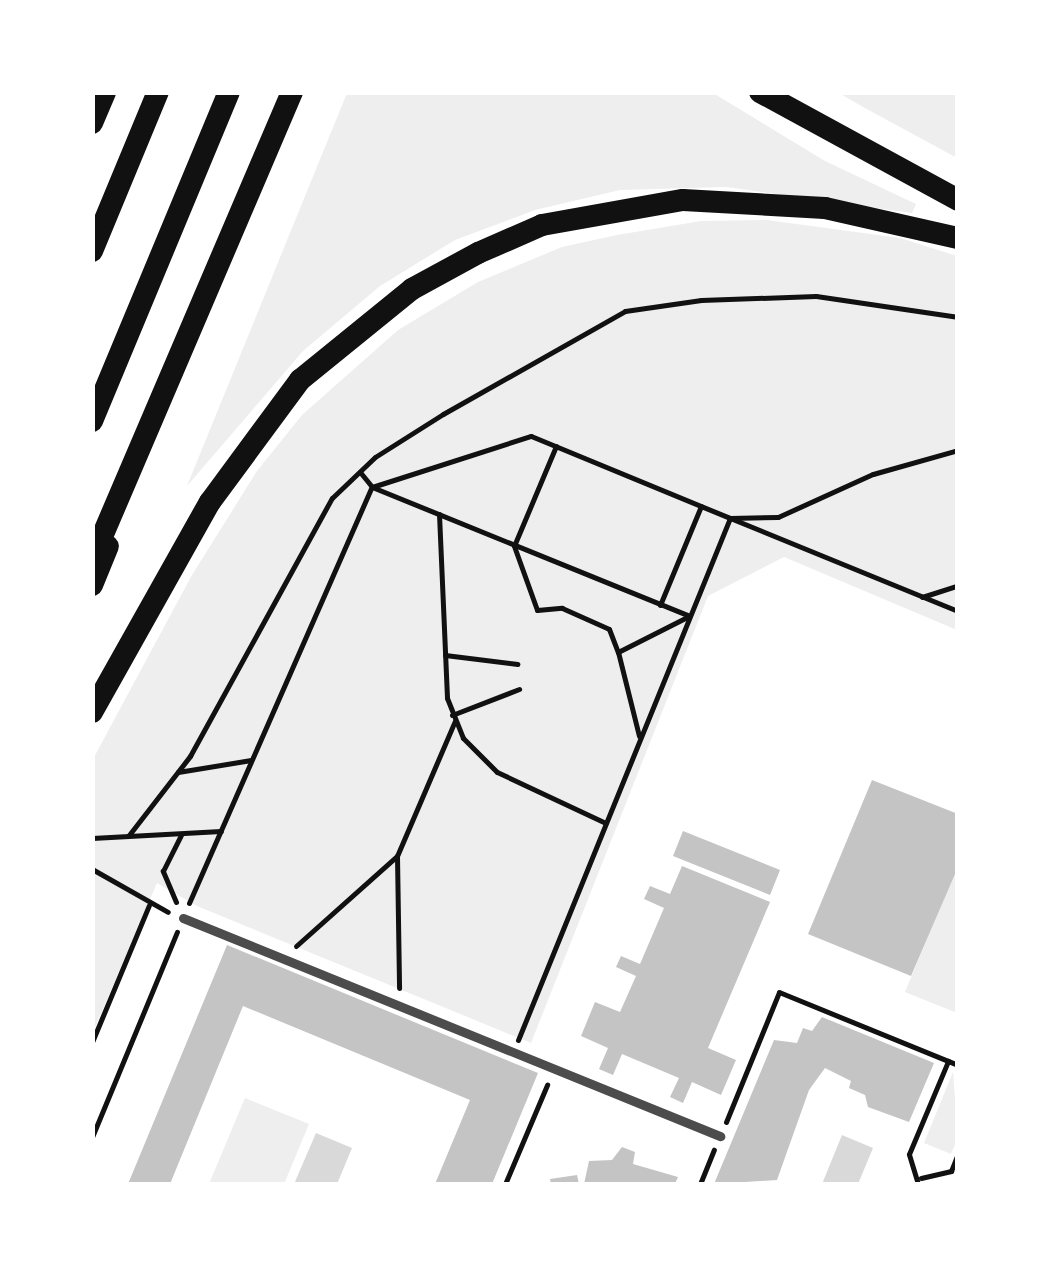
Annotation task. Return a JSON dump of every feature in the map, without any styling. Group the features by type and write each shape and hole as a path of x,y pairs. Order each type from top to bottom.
{"highway":[{"path":"92,123 105,92"},
{"path":"92,251 158,92"},
{"path":"92,420 229,92"},
{"path":"92,560 292,92"},
{"path":"760,92 958,200"},
{"path":"92,712 210,502 300,380 412,290 478,253 542,225 683,200 824,208 958,238"},
{"path":"92,585 206,298"}],"street":[{"path":"183,918 720,1136"}],"path":[{"path":"130,835 190,756 332,498 360,472 443,414 625,312 701,300 816,296 958,317"},
{"path":"92,1136 372,488 532,436 958,612"},
{"path":"556,446 514,546 537,610 562,608 610,630 640,738"},
{"path":"730,518 778,517 873,474 958,450"},
{"path":"360,472 372,488 689,616"},
{"path":"660,604 700,506"},
{"path":"439,514 445,655 454,718 497,772 606,824"},
{"path":"513,1052 730,518"},
{"path":"922,597 958,585"},
{"path":"618,652 689,616"},
{"path":"445,655 517,664"},
{"path":"400,1006 397,856 454,718 519,689"},
{"path":"175,772 252,759"},
{"path":"92,838 222,830"},
{"path":"181,834 162,871 183,918"},
{"path":"282,958 397,856"},
{"path":"92,869 150,905 183,918"},
{"path":"92,1042 150,905"},
{"path":"700,1184 778,992 958,1065"},
{"path":"948,1061 909,1154 920,1181 951,1170 958,1154"},
{"path":"505,1184 554,1068"}],"shaded area":[{"path":"347,93 713,93 825,161 916,204 912,213 726,187 620,190 535,210 455,240 380,286 303,351 187,486"},
{"path":"839,93 957,93 957,158 863,107"},
{"path":"767,220 900,238 957,256 957,630 784,557 708,596 531,1043 197,906 157,883 93,1032 93,759 192,575 257,471 302,415 398,330 478,282 562,247 617,235 701,221"},
{"path":"957,867 957,1013 905,992"},
{"path":"953,1072 958,1138 951,1154 924,1143"},
{"path":"245,1098 309,1124 284,1184 209,1184"},
{"path":"316,1133 352,1148 337,1184 294,1184"},
{"path":"842,1135 873,1148 858,1184 822,1184"}],"building":[{"path":"872,780 958,814 958,867 911,976 808,934"},
{"path":"683,831 780,870 770,895 673,856"},
{"path":"682,866 770,902 708,1048 736,1060 721,1095 692,1082 683,1103 670,1097 679,1078 622,1054 613,1075 599,1069 608,1048 581,1036 595,1002 620,1012 636,976 616,967 621,956 640,964 664,908 644,899 650,886 670,894"},
{"path":"227,945 538,1073 492,1184 435,1184 470,1100 243,1006 170,1184 128,1184"},
{"path":"822,1017 934,1063 909,1122 868,1107 865,1095 849,1088 851,1081 825,1068 809,1090 777,1180 714,1184 774,1040 797,1043 803,1028 812,1031"},
{"path":"622,1147 635,1152 633,1164 678,1177 675,1184 584,1184 589,1161 612,1160"},
{"path":"577,1175 579,1184 551,1184 550,1179"}]}
